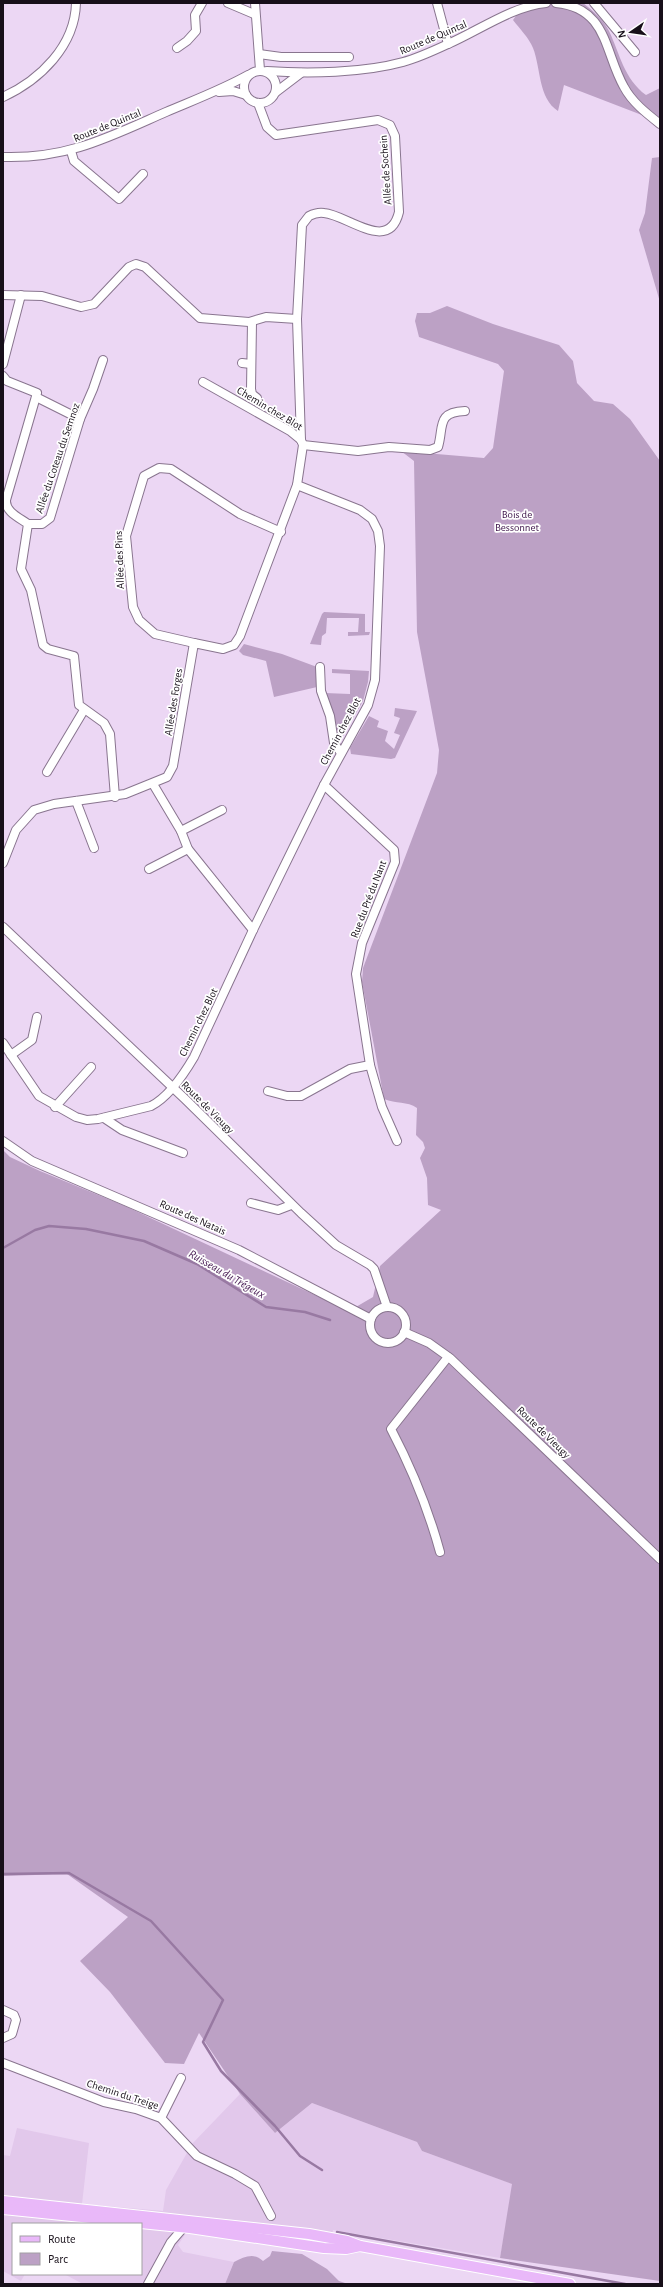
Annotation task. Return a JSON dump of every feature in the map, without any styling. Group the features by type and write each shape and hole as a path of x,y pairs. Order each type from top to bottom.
{"main road":[{"path":"3,2201 309,2234 347,2240 360,2246 570,2284"},
{"path":"3,2209 184,2227 324,2248 346,2249 360,2246"}],"street":[{"path":"3,97 26,86 43,72 57,54 67,39 76,3"},
{"path":"177,48 187,41 196,31 195,15 202,3"},
{"path":"228,3 254,14"},
{"path":"255,3 254,14 259,54 263,71 275,80 276,92"},
{"path":"437,3 448,44"},
{"name":"Route de Quintal","path":"263,71 301,73 377,67 402,62 448,44 525,7 546,3"},
{"path":"556,3 581,11 595,23 605,37 624,88 631,98 658,122"},
{"path":"594,3 635,52"},
{"path":"259,54 281,57 349,57"},
{"path":"263,71 248,75 243,89 246,96 251,101 258,103 269,100"},
{"path":"265,120 269,100 276,92 301,73"},
{"name":"Route de Quintal","path":"3,157 38,157 71,151 214,93 248,75"},
{"name":"Route de Quintal","path":"214,93 233,91 246,96"},
{"name":"Allée de Sochein","path":"258,103 270,131 281,136 378,120 390,125 396,136 399,212 397,220 390,229 379,232 325,213 313,214 305,219 302,225 297,319 302,442"},
{"path":"71,151 74,161 119,199 143,174"},
{"path":"3,295 42,296 86,307 94,304 129,266 136,264 145,267 198,317 252,322 266,317 297,319"},
{"path":"3,364 21,295"},
{"path":"252,322 251,389 252,394 257,398"},
{"name":"Allée du Coteau du Semnoz","path":"28,524 42,524 50,518 80,419 93,389 103,360"},
{"path":"242,363 251,364"},
{"path":"3,376 7,381 37,393 6,503 9,510 28,524 21,569 31,590 42,642 48,649 74,656 78,701 84,710 104,723 110,734 115,797"},
{"name":"Chemin chez Blot","path":"3,1043 39,1096 55,1107 82,1119 92,1120 104,1118 151,1106 172,1087 186,1071 194,1058 253,930 324,785 368,705 375,680 380,538 372,519 360,510 298,485 302,442 290,431 203,382"},
{"path":"36,397 80,419"},
{"path":"302,442 358,451 388,447 430,450 438,447 441,423 444,418 450,413 465,411"},
{"name":"Allée des Pins","path":"194,644 155,634 139,620 133,607 126,536 144,476 159,468 171,469 240,514 281,532"},
{"path":"194,644 224,650 237,641 281,532 298,485"},
{"name":"Allée des Forges","path":"3,863 16,830 28,815 43,806 76,800 115,797 153,784 167,777 173,766 194,644"},
{"path":"320,667 321,691 330,716 334,743 342,753"},
{"path":"47,772 84,710"},
{"path":"153,784 181,831 188,849 253,930"},
{"name":"Rue du Pré du Nant","path":"324,785 391,845 394,850 395,862 362,943 356,974 370,1065 382,1107 397,1141"},
{"path":"76,800 94,848"},
{"path":"181,831 222,810"},
{"path":"149,869 188,849"},
{"name":"Route de Vieugy","path":"3,927 172,1087 291,1205 336,1245 374,1270 387,1307"},
{"path":"11,1055 32,1040 37,1017"},
{"path":"268,1091 287,1096 300,1096 345,1071 370,1065"},
{"path":"55,1107 91,1067"},
{"path":"104,1118 122,1130 183,1153"},
{"name":"Route des Natais","path":"3,1141 32,1160 239,1250 371,1319"},
{"path":"251,1203 278,1210 291,1205"},
{"path":"387,1307 398,1310 403,1315 405,1322 404,1332 395,1341 383,1342 372,1332 371,1319 379,1310 387,1307"},
{"name":"Route de Vieugy","path":"404,1332 429,1343 448,1356 660,1559"},
{"path":"440,1552 428,1510 414,1473 391,1429 448,1356"},
{"path":"3,2010 14,2015 16,2020 12,2034 3,2038"},
{"name":"Chemin du Treige","path":"3,2063 104,2102 136,2109 161,2118 196,2156 235,2174 255,2186 271,2216"},
{"path":"161,2118 181,2078"},
{"path":"167,2225 170,2242"},
{"path":"148,2284 170,2242 184,2227"}],"shaded area":[{"path":"240,2094 275,2133 312,2103 417,2142 422,2151 513,2184 500,2258 333,2230 329,2253 186,2233 178,2245 183,2252 234,2262 225,2284 83,2284 66,2275 142,2275 142,2223 12,2223 12,2275 24,2275 21,2281 3,2271 3,2155 10,2156 17,2128 89,2143 82,2204 163,2211 166,2190 192,2144"}],"green space":[{"path":"525,3 583,3 594,12 607,27 623,66 632,81 646,95 660,88 660,122 564,85 558,111 543,91 533,48 527,37 513,20"},
{"path":"660,157 660,302 639,230 645,213 652,158"},
{"name":"Bois de Bessonnet","path":"447,306 493,324 559,345 573,361 577,383 594,401 613,404 630,419 660,461 660,2281 500,2258 512,2184 422,2151 417,2142 312,2103 275,2133 240,2094 199,2033 184,2064 165,2063 110,1992 80,1961 128,1917 67,1874 3,1876 3,1150 10,1157 40,1171 125,1206 349,1311 373,1297 380,1266 441,1210 428,1205 427,1178 420,1158 425,1148 423,1142 416,1135 417,1108 409,1104 384,1099 362,982 363,968 437,773 439,750 417,632 414,461 401,451 484,458 493,448 504,371 498,364 419,337 415,321 417,313 430,313"},
{"path":"324,612 365,614 365,632 370,632 369,635 348,636 348,632 358,632 359,618 327,618 326,633 322,636 321,645 310,644"},
{"path":"244,644 282,654 317,667 317,687 274,697 266,661 243,655 239,651"},
{"path":"332,669 369,671 363,701 339,743 325,693 350,694 350,674 332,673"},
{"path":"395,708 417,711 395,758 391,759 351,754 350,748 369,716 379,721 377,727 388,731 385,741 394,749 400,735 394,733 400,718 394,716"},
{"path":"272,2251 302,2254 327,2269 339,2281 348,2284 225,2284 234,2262 249,2256 260,2258 263,2261 270,2256"}],"waterway":[{"name":"Ruisseau du Trégeux","path":"3,1248 35,1230 49,1226 86,1229 144,1241 197,1264 266,1307 305,1312 330,1320"},
{"path":"3,1874 69,1873 151,1921 223,2000 203,2042 221,2071 275,2126 300,2156 322,2170"},
{"path":"337,2232 625,2284"}]}
